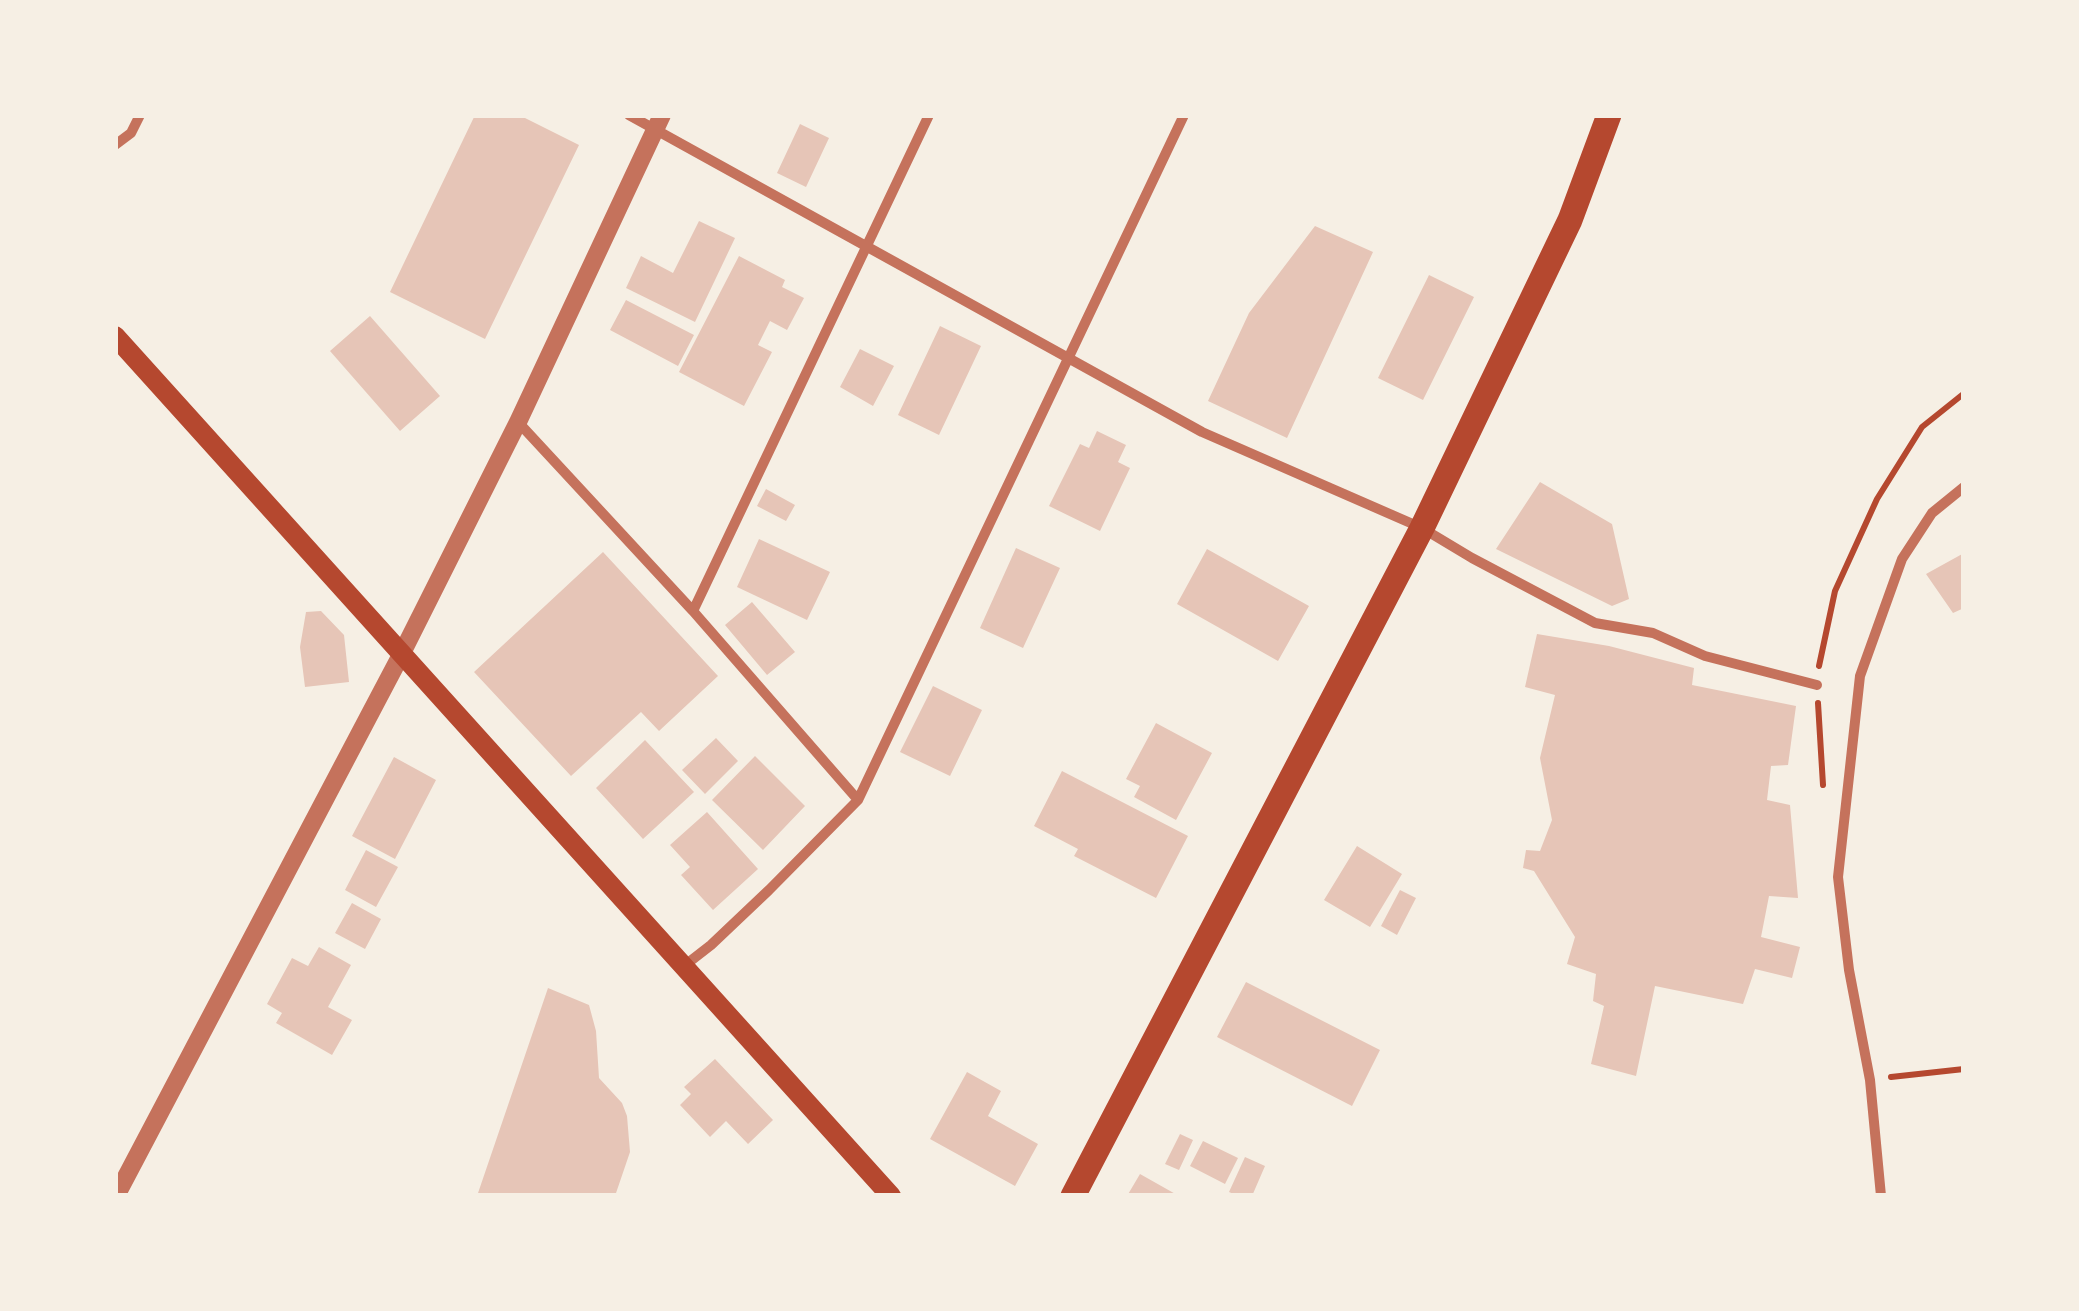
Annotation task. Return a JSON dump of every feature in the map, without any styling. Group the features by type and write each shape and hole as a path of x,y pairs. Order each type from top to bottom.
{"main road":[{"path":"1073,1196 1422,528 1570,220 1609,115"},
{"path":"115,336 891,1196"}],"street":[{"path":"115,145 131,133 140,115"},
{"path":"629,115 659,122 866,244 1202,432 1422,528 1595,623 1653,633 1705,656 1817,685"},
{"path":"694,612 929,115"},
{"path":"684,967 754,904 858,800 1184,115"},
{"path":"116,1196 401,655 518,422 659,122"},
{"path":"518,422 694,612 858,800"},
{"path":"1881,1196 1870,1080 1848,970 1838,877 1860,676 1902,558 1932,513 1964,487"}],"path":[{"path":"1844,821 1826,822 1817,685 1835,592 1877,499 1922,427 1962,395"},
{"path":"1870,1080 1964,1069"}],"building":[{"path":"475,115 519,115 579,145 485,339 390,292"},
{"path":"800,124 829,138 806,187 777,173"},
{"path":"699,221 735,238 695,322 626,288 641,256 673,273"},
{"path":"1315,226 1373,252 1287,438 1208,401 1249,313"},
{"path":"739,256 785,280 782,287 804,298 787,330 770,321 758,345 772,352 744,406 679,372"},
{"path":"1429,275 1474,297 1423,400 1378,378"},
{"path":"626,300 694,335 678,366 610,330"},
{"path":"370,316 440,396 400,431 330,351"},
{"path":"940,326 981,346 939,435 898,415"},
{"path":"860,349 894,366 873,406 840,387"},
{"path":"1097,431 1126,445 1118,462 1130,468 1100,531 1049,506 1080,444 1089,448"},
{"path":"1540,482 1612,524 1629,599 1612,606 1496,549"},
{"path":"766,489 795,505 786,521 757,506"},
{"path":"759,539 830,572 807,620 737,587"},
{"path":"1016,548 1060,568 1023,648 980,628"},
{"path":"1207,549 1309,606 1278,661 1177,604"},
{"path":"603,552 718,676 659,731 641,712 571,776 474,672"},
{"path":"1964,553 1964,608 1953,613 1926,574"},
{"path":"752,602 795,652 767,675 725,625"},
{"path":"321,611 344,635 349,682 305,687 300,647 306,612"},
{"path":"1537,634 1609,646 1694,668 1692,685 1796,706 1788,765 1771,766 1767,800 1790,805 1798,898 1769,896 1761,937 1800,947 1792,978 1755,969 1743,1004 1655,986 1636,1076 1591,1064 1604,1006 1593,1001 1596,974 1567,964 1575,937 1534,871 1523,868 1526,850 1540,851 1552,820 1540,758 1555,695 1525,687"},
{"path":"933,686 982,710 950,776 900,752"},
{"path":"1156,723 1212,753 1176,820 1134,797 1140,786 1126,779"},
{"path":"716,738 738,761 705,794 682,770"},
{"path":"645,740 694,792 643,839 596,788"},
{"path":"755,756 805,806 763,850 712,800"},
{"path":"394,757 436,780 395,859 352,836"},
{"path":"1062,771 1188,836 1156,898 1074,856 1078,849 1034,826"},
{"path":"707,812 758,869 713,910 681,875 690,867 670,845"},
{"path":"1357,846 1402,874 1370,927 1324,900"},
{"path":"366,850 398,867 376,907 345,890"},
{"path":"1400,890 1416,898 1397,935 1381,926"},
{"path":"352,903 381,919 365,949 335,933"},
{"path":"319,947 351,965 328,1007 352,1020 332,1055 276,1023 282,1013 267,1004 292,958 308,966"},
{"path":"1246,982 1380,1050 1352,1106 1217,1037"},
{"path":"548,988 589,1005 596,1031 599,1078 622,1103 627,1116 630,1152 615,1196 477,1196"},
{"path":"715,1059 773,1120 748,1144 726,1121 710,1137 680,1105 691,1094 684,1087"},
{"path":"967,1072 1001,1091 988,1116 1038,1144 1015,1186 930,1139"},
{"path":"1180,1134 1193,1140 1179,1170 1165,1164"},
{"path":"1203,1141 1238,1158 1225,1184 1190,1166"},
{"path":"1245,1157 1265,1166 1252,1196 1238,1196 1229,1192"},
{"path":"1140,1174 1179,1196 1127,1196"}]}
